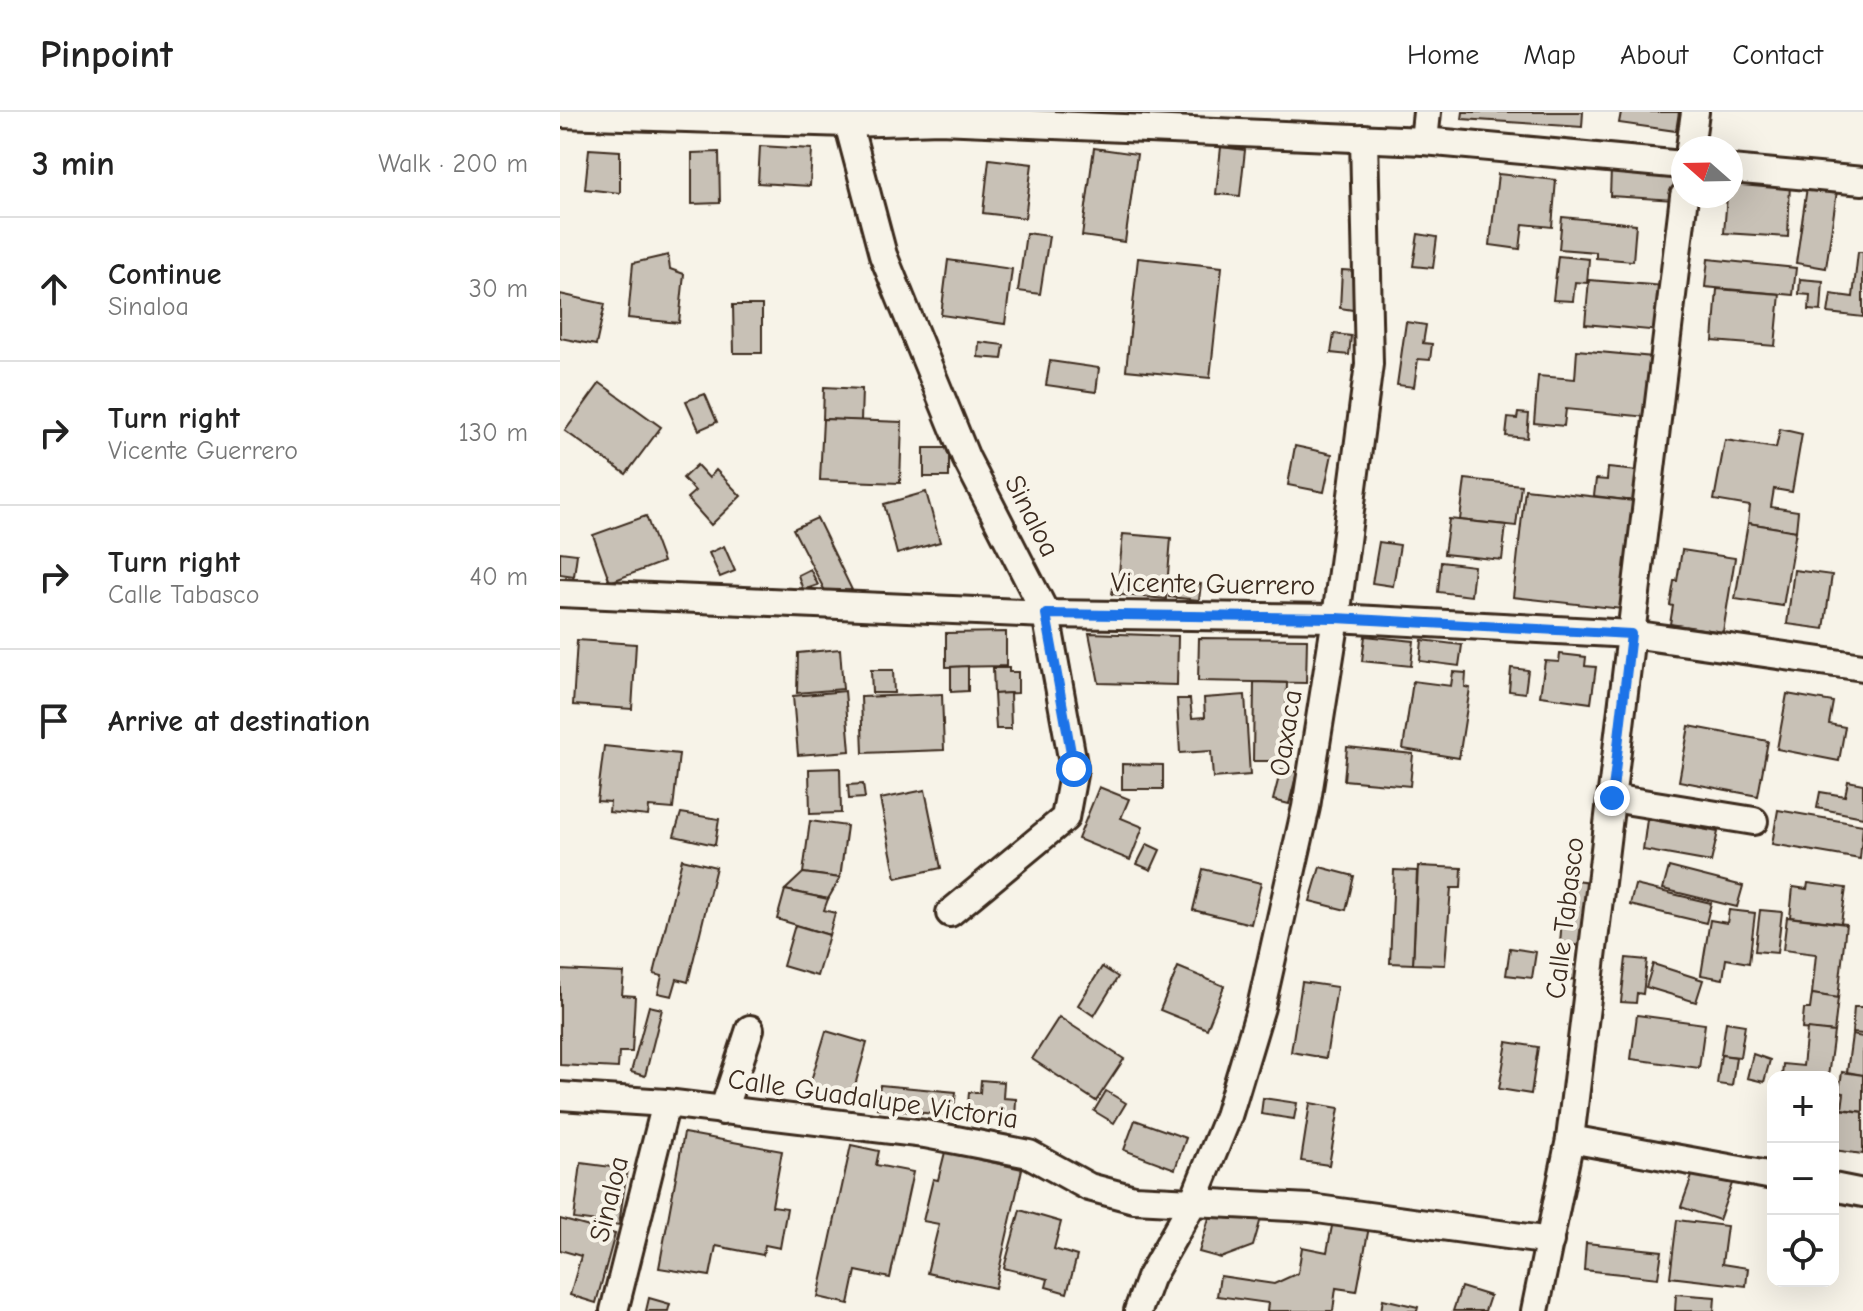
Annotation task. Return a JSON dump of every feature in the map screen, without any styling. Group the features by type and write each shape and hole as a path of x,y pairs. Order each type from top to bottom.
{"street":[{"path":"1424,141 1427,112"},
{"path":"1692,136 1695,112"},
{"path":"560,114 940,120 1364,138 1671,164"},
{"name":"Sinaloa","path":"850,118 883,255 966,458 1046,614 1074,769 1065,818 950,913"},
{"name":"Oaxaca","path":"1138,1311 1150,1278 1192,1204 1228,1116 1261,1007 1306,807 1336,618 1369,364 1364,138"},
{"path":"1743,170 1863,181"},
{"name":"Calle Tabasco","path":"1535,1311 1570,1139 1683,208"},
{"name":"Vicente Guerrero","path":"560,593 1046,614 1336,618 1631,634 1863,667"},
{"path":"1612,798 1754,821"},
{"path":"723,1111 750,1029"},
{"name":"Calle Guadalupe Victoria","path":"560,1096 666,1103 925,1134 1029,1154 1089,1187 1134,1199 1310,1208 1550,1241"},
{"name":"Sinaloa","path":"614,1311 666,1103"},
{"path":"1570,1139 1767,1175"},
{"path":"1839,1188 1863,1193"}],"building":[{"path":"1463,112 1583,112 1582,127 1462,119"},
{"path":"1621,112 1679,112 1676,131 1619,123"},
{"path":"760,146 812,149 810,186 758,183"},
{"path":"1221,147 1245,150 1240,196 1216,194"},
{"path":"1094,148 1137,154 1125,242 1082,236"},
{"path":"589,149 620,151 620,193 585,189"},
{"path":"719,152 720,203 692,204 692,153"},
{"path":"989,159 1032,164 1025,218 983,213"},
{"path":"1611,169 1671,174 1671,200 1610,196"},
{"path":"1498,174 1556,180 1552,227 1523,224 1520,249 1490,245"},
{"path":"1743,180 1790,182 1788,237 1724,233 1726,208 1743,208"},
{"path":"1807,187 1837,191 1826,268 1796,263"},
{"path":"1562,217 1636,224 1633,261 1596,258 1596,252 1559,249"},
{"path":"1026,233 1049,236 1040,294 1018,291"},
{"path":"1418,234 1437,237 1433,268 1413,266"},
{"path":"1858,252 1863,252 1863,317 1828,313 1831,294 1853,297"},
{"path":"668,255 670,269 684,274 679,323 628,318 633,263"},
{"path":"1558,256 1589,259 1587,283 1575,282 1573,301 1553,300"},
{"path":"1138,258 1222,267 1210,378 1126,370"},
{"path":"1708,259 1796,268 1793,295 1705,287"},
{"path":"948,260 1012,269 1005,324 941,315"},
{"path":"1342,270 1356,271 1353,310 1340,308"},
{"path":"1800,279 1823,281 1821,311 1809,310 1810,295 1799,294"},
{"path":"1589,280 1664,286 1660,331 1585,324"},
{"path":"1717,289 1780,294 1775,346 1713,341"},
{"path":"560,294 605,304 596,345 560,338"},
{"path":"733,305 762,305 762,353 734,353"},
{"path":"1406,322 1426,325 1423,343 1432,344 1430,360 1418,359 1414,387 1397,385"},
{"path":"1334,334 1351,336 1349,355 1331,353"},
{"path":"979,342 1004,345 1002,359 978,357"},
{"path":"1577,350 1653,357 1647,417 1566,409 1564,426 1534,423 1538,376 1575,379"},
{"path":"1050,361 1099,368 1096,392 1046,385"},
{"path":"600,383 661,427 626,474 565,431"},
{"path":"824,387 862,389 861,421 823,419"},
{"path":"705,394 717,422 699,430 686,401"},
{"path":"1518,413 1529,414 1527,438 1506,436 1508,418 1517,419"},
{"path":"823,419 902,422 900,483 820,480"},
{"path":"1780,429 1802,434 1792,492 1774,489 1771,507 1798,511 1796,531 1748,523 1750,506 1714,500 1725,440 1776,448"},
{"path":"1295,446 1332,454 1324,492 1288,485"},
{"path":"924,448 949,448 949,477 924,477"},
{"path":"697,465 709,478 716,470 741,496 711,525 687,498 695,491 683,478"},
{"path":"1608,468 1638,471 1634,501 1594,496 1596,479 1607,480"},
{"path":"1465,479 1521,485 1516,526 1460,520"},
{"path":"1525,489 1634,501 1622,609 1513,597"},
{"path":"926,492 940,542 897,554 884,504"},
{"path":"646,516 663,562 610,582 593,535"},
{"path":"817,518 852,590 825,591 793,529"},
{"path":"1449,519 1506,525 1502,560 1444,554"},
{"path":"1748,523 1796,531 1783,606 1735,599"},
{"path":"1123,534 1171,538 1166,599 1112,594 1114,582 1118,583"},
{"path":"1379,542 1400,545 1393,586 1372,583"},
{"path":"724,546 735,571 720,577 709,553"},
{"path":"1682,550 1735,558 1723,632 1670,624 1673,606 1670,605"},
{"path":"560,552 577,554 574,576 560,574"},
{"path":"1441,562 1474,566 1471,596 1438,592"},
{"path":"810,569 818,585 803,590 798,575"},
{"path":"1794,570 1832,575 1824,629 1787,624"},
{"path":"1171,582 1201,584 1199,600 1169,597"},
{"path":"1006,632 1006,666 946,667 946,633"},
{"path":"1089,633 1178,636 1177,685 1099,683"},
{"path":"1365,636 1414,641 1411,666 1362,661"},
{"path":"1199,638 1307,639 1306,683 1198,681"},
{"path":"577,640 636,644 632,709 573,705"},
{"path":"1422,640 1462,645 1459,666 1420,661"},
{"path":"840,649 843,689 797,693 798,653"},
{"path":"1560,654 1586,657 1585,666 1596,667 1591,703 1540,696 1545,661 1559,662"},
{"path":"968,666 968,691 951,692 951,667"},
{"path":"993,668 1009,668 1009,672 1018,672 1018,693 994,694"},
{"path":"1511,668 1528,670 1525,693 1509,691"},
{"path":"871,670 893,670 894,693 872,693"},
{"path":"1453,672 1466,673 1465,687 1470,688 1459,758 1403,749 1413,681 1451,686"},
{"path":"1254,682 1287,683 1285,761 1253,761"},
{"path":"845,691 850,751 798,755 793,696"},
{"path":"1010,693 1011,729 996,729 994,694"},
{"path":"942,694 944,750 863,753 861,697"},
{"path":"1787,694 1833,702 1829,724 1845,727 1839,761 1777,749"},
{"path":"1245,695 1250,775 1213,778 1211,751 1180,753 1177,699 1190,699 1192,718 1205,717 1204,698"},
{"path":"1689,726 1768,741 1758,796 1679,781"},
{"path":"604,746 679,754 673,809 649,807 648,816 609,812 610,802 597,801"},
{"path":"1347,747 1413,754 1410,786 1344,780"},
{"path":"1122,764 1163,765 1163,789 1122,789"},
{"path":"840,768 841,813 810,814 809,769"},
{"path":"1281,769 1297,772 1289,804 1273,800"},
{"path":"1848,781 1863,784 1863,817 1817,808 1820,792 1845,796"},
{"path":"863,784 865,798 849,799 848,785"},
{"path":"1099,787 1129,799 1121,818 1143,827 1130,860 1078,839"},
{"path":"925,790 941,868 896,878 880,799"},
{"path":"1778,810 1863,825 1860,859 1772,844"},
{"path":"681,813 719,819 715,845 674,836"},
{"path":"1647,819 1718,832 1711,862 1643,850"},
{"path":"810,821 847,826 840,878 803,873"},
{"path":"1147,844 1160,850 1151,870 1137,864"},
{"path":"682,859 716,867 688,982 677,979 672,996 658,993 662,976 654,974"},
{"path":"1418,866 1462,868 1461,888 1451,888 1445,965 1413,964"},
{"path":"1320,867 1354,876 1346,910 1310,901"},
{"path":"1669,867 1743,886 1737,907 1663,889"},
{"path":"1203,869 1261,883 1251,924 1193,910"},
{"path":"1394,870 1417,871 1413,964 1390,963"},
{"path":"803,873 840,878 828,899 785,890"},
{"path":"1565,879 1591,882 1586,946 1560,944"},
{"path":"1808,883 1846,888 1841,923 1790,917 1793,887 1807,889"},
{"path":"1635,885 1711,903 1706,923 1630,905"},
{"path":"785,890 828,899 824,910 835,913 829,935 777,919"},
{"path":"1729,910 1755,913 1749,963 1726,959 1723,979 1701,975 1710,920 1727,923"},
{"path":"1760,910 1782,912 1777,953 1755,951"},
{"path":"1787,917 1846,924 1838,998 1812,994 1816,954 1783,950"},
{"path":"795,925 829,935 817,976 783,966"},
{"path":"1510,948 1536,952 1532,978 1506,975"},
{"path":"1626,958 1647,960 1643,994 1637,993 1636,1003 1621,1002"},
{"path":"1653,964 1703,980 1696,1002 1646,987"},
{"path":"1566,965 1582,966 1581,980 1565,979"},
{"path":"1102,967 1118,977 1094,1016 1078,1005"},
{"path":"1178,967 1224,986 1207,1029 1160,1010"},
{"path":"560,970 624,973 622,995 635,996 632,1052 619,1052 618,1068 560,1065"},
{"path":"1302,982 1337,987 1326,1058 1291,1052"},
{"path":"1812,994 1838,998 1834,1032 1802,1029 1804,1009 1810,1009"},
{"path":"649,1006 662,1009 645,1076 631,1072"},
{"path":"1854,1007 1863,1007 1863,1034 1852,1033"},
{"path":"1637,1015 1705,1024 1699,1068 1631,1059"},
{"path":"1059,1017 1124,1059 1096,1101 1032,1059"},
{"path":"1726,1022 1745,1025 1740,1057 1721,1055"},
{"path":"1807,1029 1834,1032 1829,1071 1782,1071 1783,1064 1803,1066"},
{"path":"826,1031 867,1043 852,1096 810,1084"},
{"path":"1852,1035 1863,1037 1863,1075 1847,1072"},
{"path":"1507,1042 1538,1047 1531,1094 1499,1089"},
{"path":"1753,1054 1770,1060 1764,1082 1747,1078"},
{"path":"1721,1055 1736,1057 1732,1086 1717,1084"},
{"path":"1842,1072 1863,1075 1863,1112 1842,1109 1844,1093 1839,1092"},
{"path":"981,1080 1004,1082 1003,1098 1016,1099 1015,1121 967,1117 969,1092 980,1093"},
{"path":"880,1085 956,1092 953,1116 877,1108"},
{"path":"1106,1091 1126,1103 1114,1123 1094,1111"},
{"path":"1263,1098 1297,1103 1294,1119 1261,1114"},
{"path":"1310,1103 1339,1108 1329,1165 1301,1161"},
{"path":"1839,1109 1863,1112 1863,1154 1839,1151"},
{"path":"1135,1120 1186,1138 1175,1169 1124,1150"},
{"path":"684,1133 782,1151 772,1206 787,1208 780,1248 765,1245 763,1255 716,1246 710,1276 659,1268"},
{"path":"851,1145 879,1151 876,1165 913,1172 890,1278 856,1271 849,1304 818,1297"},
{"path":"945,1152 1022,1169 995,1288 927,1273 939,1224 923,1221 933,1179 938,1180"},
{"path":"581,1163 627,1169 619,1225 574,1219"},
{"path":"1696,1165 1734,1178 1719,1220 1681,1207"},
{"path":"1214,1201 1262,1215 1253,1246 1221,1258 1199,1252"},
{"path":"1020,1210 1061,1222 1054,1249 1077,1256 1067,1293 1046,1287 1048,1279 1004,1268"},
{"path":"560,1219 615,1234 596,1303 570,1295 581,1256 560,1250"},
{"path":"1677,1220 1727,1226 1722,1264 1748,1268 1746,1286 1670,1277"},
{"path":"1333,1221 1369,1227 1357,1291 1336,1288 1333,1311 1267,1311 1268,1303 1217,1296 1220,1276 1274,1284 1298,1273 1302,1247 1327,1252"},
{"path":"1586,1243 1662,1251 1658,1278 1584,1270"},
{"path":"1461,1287 1490,1296 1485,1311 1453,1311"},
{"path":"1676,1294 1715,1297 1714,1311 1675,1311"},
{"path":"649,1298 670,1304 668,1311 646,1311"},
{"path":"1383,1299 1418,1307 1417,1311 1381,1311"}],"route":[{"path":"1074,769 1046,614 1336,618 1631,634 1612,798"}]}
